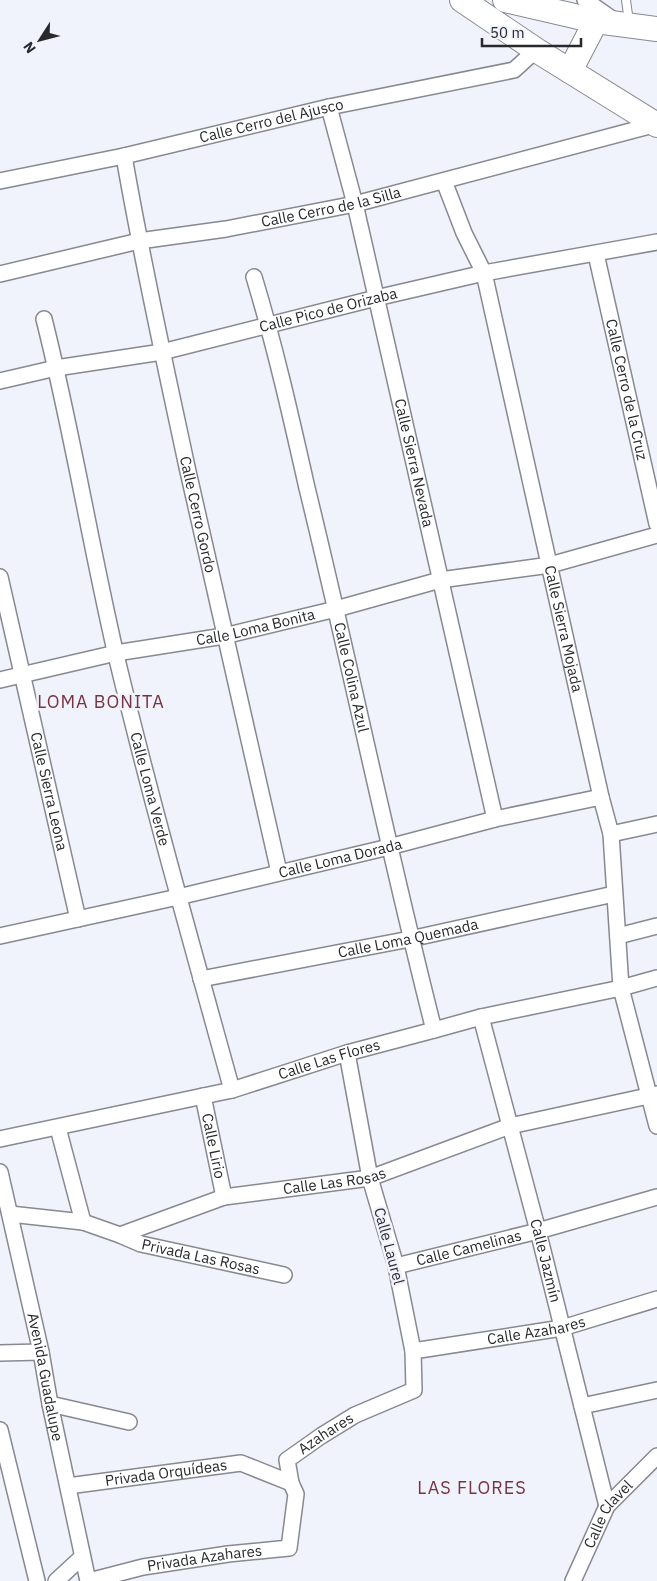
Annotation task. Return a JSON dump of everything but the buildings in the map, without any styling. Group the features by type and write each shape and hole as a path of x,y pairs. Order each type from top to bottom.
{"main road":[{"path":"462,0 536,50 657,124"},
{"path":"505,0 596,21 657,29"},
{"path":"570,71 596,21"}],"street":[{"path":"585,0 626,26"},
{"name":"Calle Cerro del Ajusco","path":"0,181 124,156 329,107 514,70 536,50"},
{"name":"Calle Sierra Nevada","path":"329,107 355,204 495,819"},
{"name":"Calle Cerro de la Silla","path":"0,274 139,241 226,229 355,204 657,124"},
{"name":"Calle Cerro Gordo","path":"124,156 162,352 224,636 279,872"},
{"name":"Calle Sierra Mojada","path":"444,181 464,233 484,274 601,797 611,834 621,988"},
{"name":"Calle Pico de Orizaba","path":"0,381 56,368 162,352 376,298 484,274 657,242"},
{"name":"Calle Cerro de la Cruz","path":"596,254 657,524"},
{"name":"Calle Colina Azul","path":"254,277 269,326 336,608 410,939 434,1030"},
{"name":"Calle Loma Verde","path":"44,320 56,368 116,653 178,897 232,1090"},
{"name":"Calle Loma Bonita","path":"0,680 116,653 224,636 440,580 550,565 657,535"},
{"name":"Calle Sierra Leona","path":"0,577 78,919"},
{"name":"Calle Loma Dorada","path":"0,936 178,897 389,847 495,819 601,797"},
{"path":"611,834 657,824"},
{"name":"Calle Loma Quemada","path":"201,978 410,939 614,894"},
{"path":"618,936 657,926"},
{"name":"Calle Las Flores","path":"0,1139 232,1090 347,1053 481,1017 621,988 657,978"},
{"path":"621,988 653,1094 657,1126"},
{"name":"Calle Jazmín","path":"481,1017 538,1231 607,1506"},
{"name":"Calle Laurel","path":"347,1053 370,1178 396,1266 413,1351"},
{"name":"Calle Las Rosas","path":"120,1235 224,1197 370,1178 510,1126 653,1094"},
{"name":"Calle Lirio","path":"204,1096 224,1197"},
{"path":"58,1128 83,1222"},
{"name":"Avenida Guadalupe","path":"0,1172 41,1352 82,1557 89,1581"},
{"name":"Calle Camelinas","path":"396,1266 538,1231 657,1197"},
{"path":"10,1214 83,1222 120,1235"},
{"name":"Privada Las Rosas","path":"120,1235 141,1244 284,1275"},
{"name":"Calle Azahares","path":"413,1351 562,1328 657,1299"},
{"name":"Azahares","path":"289,1548 296,1494 291,1483 287,1460 355,1415 414,1390 413,1351"},
{"path":"0,1353 41,1352"},
{"path":"582,1406 657,1390"},
{"path":"50,1404 129,1422"},
{"path":"0,1430 36,1581"},
{"name":"Calle Clavel","path":"573,1581 607,1506 657,1456"},
{"name":"Privada Orquídeas","path":"68,1486 241,1463 291,1483"},
{"name":"Privada Azahares","path":"89,1581 143,1567 228,1554 289,1548"},
{"path":"56,1581 82,1557"}],"lane":[{"path":"626,0 626,26"}],"district":[{"name":"LOMA BONITA","path":"101,702"},
{"name":"LAS FLORES","path":"472,1488"}]}
